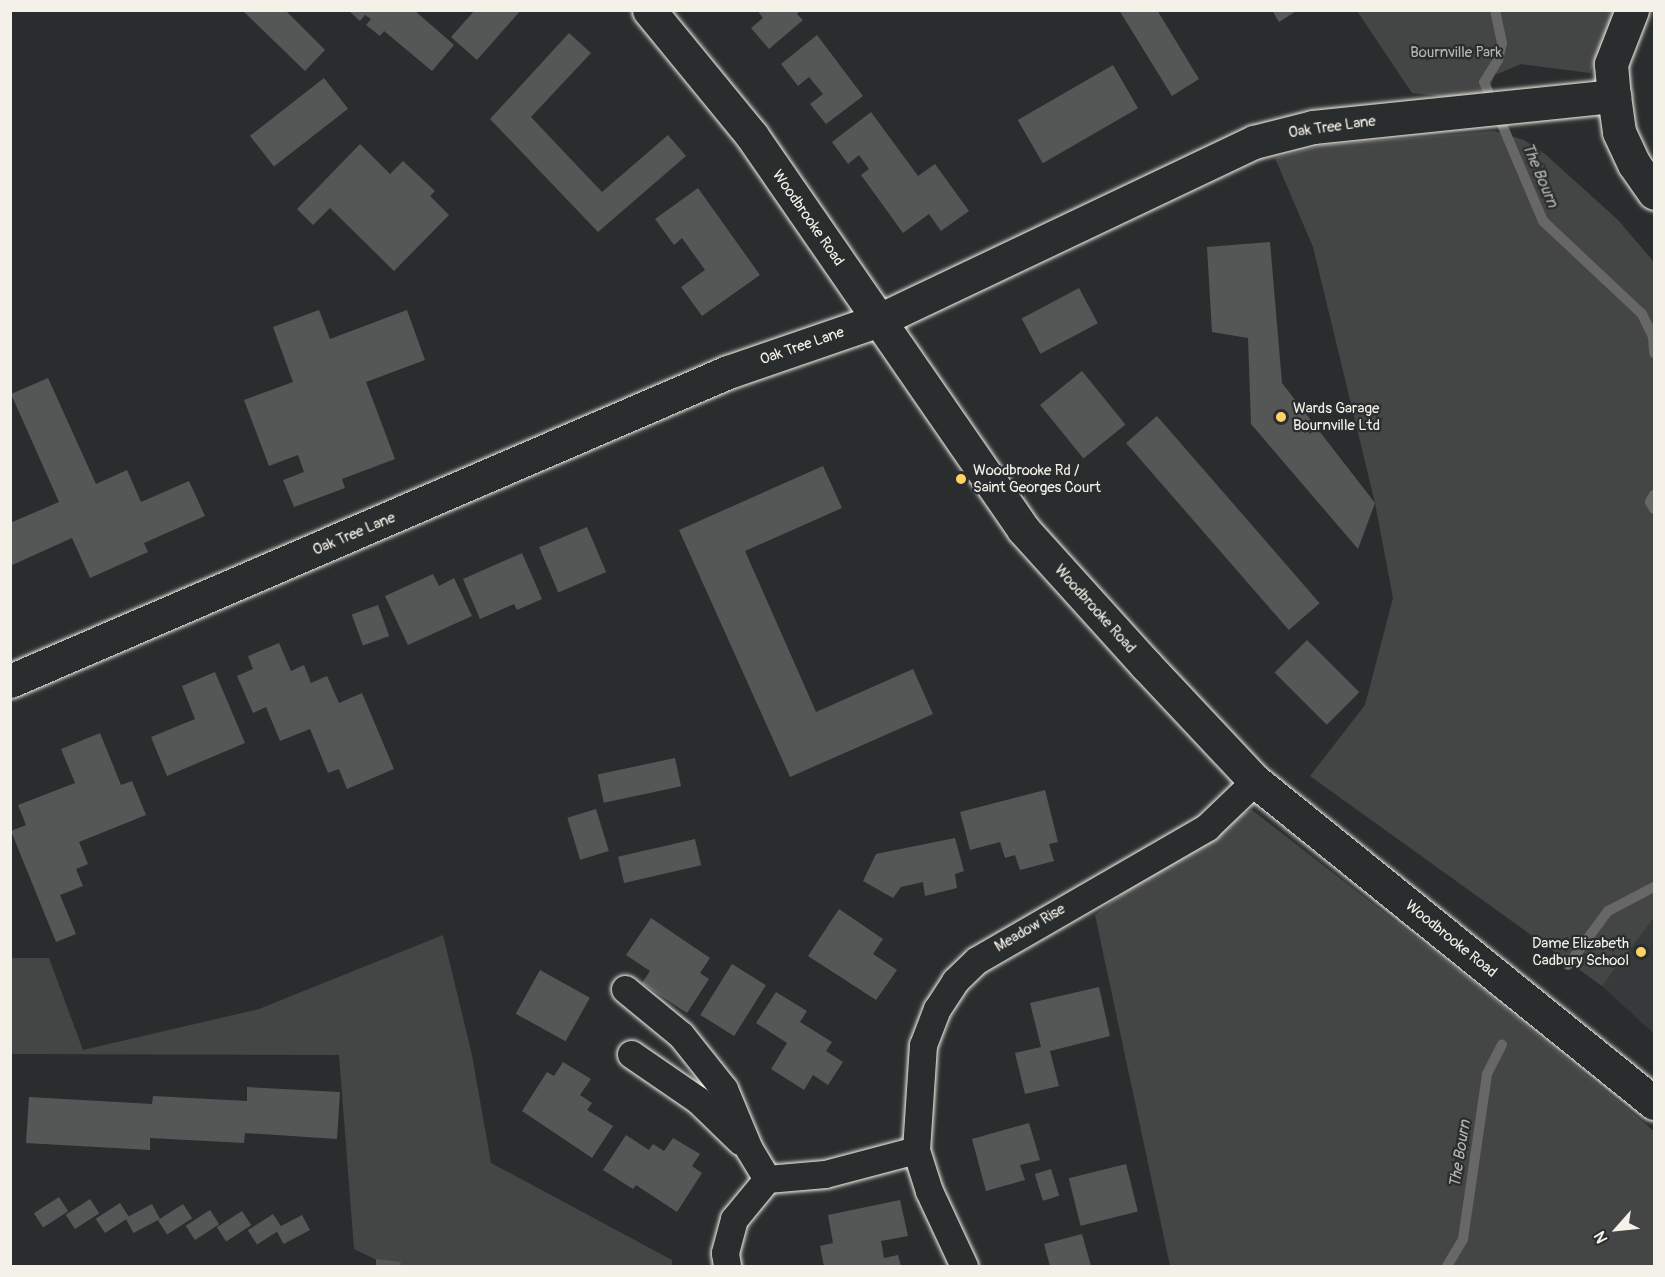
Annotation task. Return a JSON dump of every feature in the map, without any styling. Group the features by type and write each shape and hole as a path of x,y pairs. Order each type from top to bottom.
{"street":[{"name":"Woodbrooke Road","path":"649,10 752,136 879,320 972,461 1023,529 1255,781 1654,1103"},
{"path":"1632,10 1611,64 1614,96 1619,132 1634,164 1654,193"},
{"name":"Oak Tree Lane","path":"10,681 728,372 879,320 1254,142 1312,127 1614,96"},
{"name":"Meadow Rise","path":"964,1266 929,1191 916,1150 923,1045 938,1009 956,981 977,960 1036,923 1207,828 1255,781"},
{"path":"625,989 681,1035 723,1089 749,1149 767,1179"},
{"path":"631,1054 698,1100 749,1149"},
{"path":"727,1266 725,1253 734,1219 767,1179 825,1174 916,1150"}],"shaded area":[{"name":"Dame Elizabeth Cadbury School","path":"1654,918 1654,1034 1602,986"}],"green space":[{"name":"Bournville Park","path":"1357,11 1616,11 1590,73 1521,64 1495,75 1484,101 1412,93"},
{"path":"1494,131 1524,140 1545,154 1618,220 1654,262 1654,918 1602,986 1310,776 1365,705 1393,598 1375,503 1313,247 1275,158 1324,145"},
{"path":"1252,810 1477,985 1654,1131 1654,1266 1170,1266 1095,915 1207,827"},
{"path":"443,935 472,1055 491,1163 672,1260 672,1266 389,1266 354,1249 339,1055 11,1054 11,958 49,958 83,1050 259,1009"}],"building":[{"path":"242,10 285,10 325,50 305,71"},
{"path":"348,10 414,10 454,45 432,71 384,31 380,36 366,25 371,19 365,15 360,21"},
{"path":"475,10 521,10 477,60 451,37"},
{"path":"757,10 800,10 797,14 803,20 769,49 751,28 763,18"},
{"path":"1119,10 1157,10 1199,79 1172,96"},
{"path":"1272,10 1298,10 1279,22"},
{"path":"569,33 591,53 531,117 602,192 668,135 686,156 598,232 490,119"},
{"path":"817,35 863,96 826,124 810,104 823,94 809,77 798,86 781,64"},
{"path":"1113,65 1138,108 1043,163 1018,120"},
{"path":"324,78 348,109 274,167 250,136"},
{"path":"871,112 918,176 935,164 969,211 941,231 929,214 903,233 861,175 869,169 859,155 848,164 832,142"},
{"path":"360,144 390,174 403,161 435,191 430,196 449,215 394,271 330,208 313,225 297,209"},
{"path":"698,188 760,275 702,316 681,287 705,270 682,238 674,245 655,219"},
{"path":"1270,242 1282,383 1375,503 1358,549 1251,424 1248,338 1212,332 1207,247"},
{"path":"1079,288 1098,323 1040,354 1022,319"},
{"path":"319,310 330,339 407,310 425,360 366,382 395,459 342,479 345,488 294,507 283,480 304,472 298,455 269,466 244,400 293,382 273,327"},
{"path":"1082,371 1125,425 1083,459 1040,405"},
{"path":"48,378 96,484 127,470 141,502 189,481 205,516 144,543 148,552 90,578 72,538 10,566 10,523 59,502 11,394"},
{"path":"1157,416 1320,603 1289,630 1126,443"},
{"path":"823,466 842,508 745,551 816,712 913,669 933,714 790,777 679,530"},
{"path":"587,527 606,572 558,592 539,547"},
{"path":"522,553 542,599 517,610 514,604 480,619 463,579"},
{"path":"433,574 439,586 454,578 472,616 408,645 385,596"},
{"path":"378,605 389,636 363,646 352,615"},
{"path":"1307,640 1359,692 1327,725 1274,673"},
{"path":"279,643 291,671 304,665 311,683 327,676 339,703 362,693 394,769 347,789 339,769 328,773 310,729 280,741 266,707 253,713 237,676 253,669 248,656"},
{"path":"215,672 245,743 167,776 151,737 195,719 182,686"},
{"path":"100,733 121,785 132,781 146,815 79,842 88,864 76,869 83,886 60,895 76,934 56,942 11,831 26,825 18,805 75,783 61,749"},
{"path":"675,758 681,786 604,803 598,774"},
{"path":"1045,790 1058,842 1049,844 1054,861 1020,870 1015,855 1005,858 1000,842 970,850 960,812"},
{"path":"596,809 609,851 580,860 567,818"},
{"path":"955,838 964,871 955,874 957,888 925,896 923,882 901,887 893,898 863,881 876,854"},
{"path":"695,839 701,865 624,883 618,857"},
{"path":"839,909 883,939 873,954 897,970 876,1000 808,956"},
{"path":"651,918 710,958 700,973 709,979 687,1013 642,983 650,971 626,955"},
{"path":"732,964 766,985 734,1036 700,1015"},
{"path":"540,970 590,998 566,1041 516,1014"},
{"path":"1099,987 1110,1036 1050,1051 1059,1086 1025,1094 1015,1053 1041,1047 1030,1003"},
{"path":"776,992 807,1011 800,1022 832,1042 826,1051 843,1062 828,1085 813,1075 804,1090 771,1069 787,1043 756,1023"},
{"path":"563,1062 591,1079 580,1095 592,1103 587,1110 613,1126 592,1158 522,1111 547,1072 554,1076"},
{"path":"247,1087 340,1092 337,1139 245,1133 244,1143 150,1138 150,1150 26,1143 29,1097 152,1104 153,1096 247,1101"},
{"path":"1029,1123 1040,1160 1020,1165 1025,1180 986,1191 972,1139"},
{"path":"626,1135 649,1150 653,1144 664,1151 673,1138 700,1154 692,1166 702,1173 677,1212 636,1185 633,1189 603,1170"},
{"path":"1126,1164 1138,1212 1081,1226 1069,1178"},
{"path":"1051,1169 1059,1196 1043,1201 1035,1174"},
{"path":"59,1197 68,1211 43,1228 34,1213"},
{"path":"90,1199 99,1213 75,1229 66,1215"},
{"path":"900,1200 908,1236 881,1241 884,1258 898,1255 901,1266 824,1266 820,1246 833,1243 828,1215"},
{"path":"120,1203 129,1217 105,1233 96,1219"},
{"path":"152,1204 160,1219 133,1233 126,1218"},
{"path":"183,1204 192,1218 167,1235 158,1220"},
{"path":"210,1210 219,1224 195,1240 186,1226"},
{"path":"242,1211 251,1225 226,1242 217,1227"},
{"path":"273,1214 282,1228 257,1245 248,1230"},
{"path":"302,1215 310,1230 283,1244 276,1229"},
{"path":"1082,1234 1091,1266 1050,1266 1044,1244"},
{"path":"376,1259 401,1262 400,1266 376,1266"}],"waterway":[{"name":"The Bourn","path":"1495,10 1502,43 1498,60 1484,82 1543,221 1642,314 1653,337 1654,353"},
{"name":"The Bourn","path":"1654,495 1650,502 1654,509"},
{"name":"The Bourn","path":"1568,965 1608,911 1654,887"},
{"name":"The Bourn","path":"1447,1266 1463,1239 1487,1074 1502,1045"}],"place":[{"name":"Wards Garage Bournville Ltd","path":"1281,417"},
{"name":"Woodbrooke Rd / Saint Georges Court","path":"961,479"},
{"name":"Dame Elizabeth Cadbury School","path":"1641,952"}]}
